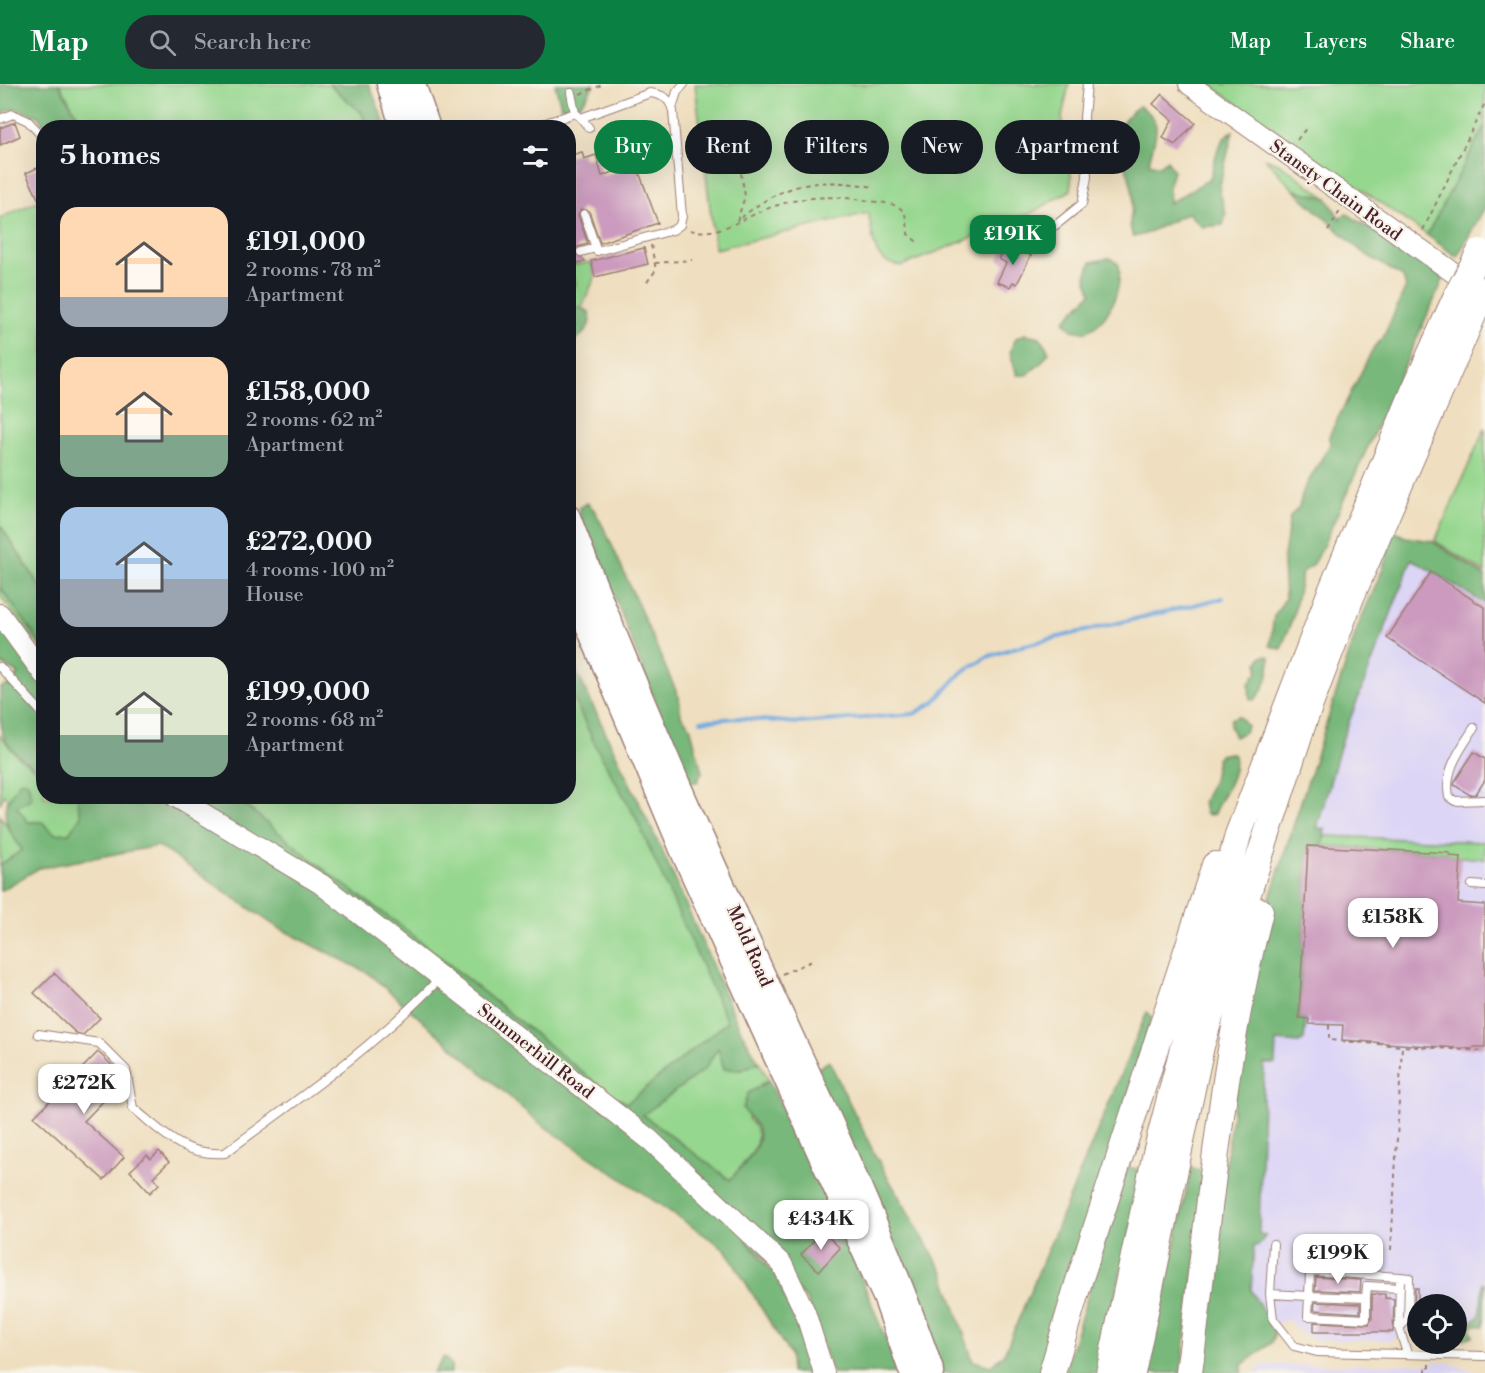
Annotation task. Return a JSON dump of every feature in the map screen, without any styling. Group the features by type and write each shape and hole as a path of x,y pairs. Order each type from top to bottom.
{"highway":[{"path":"1132,1373 1201,1046 1304,720 1351,597 1476,297 1482,246"},
{"path":"1109,1373 1156,1153 1238,835 1340,570 1414,391 1476,297"},
{"path":"1052,1373 1086,1259 1245,781 1284,686 1340,570"},
{"path":"1189,1373 1228,1065 1243,977 1271,863 1316,731 1351,597"}],"main road":[{"path":"388,84 400,120"},
{"path":"414,84 425,120"},
{"name":"Mold Road","path":"576,538 756,986 886,1299 912,1373"},
{"name":"Mold Road","path":"576,597 685,856 756,986 904,1292 932,1373"}],"street":[{"name":"Stansty Chain Road","path":"1189,84 1416,247 1476,297"},
{"path":"0,614 36,664"},
{"name":"Summerhill Road","path":"187,804 321,884 650,1140 782,1264 805,1312 824,1373"}],"lane":[{"path":"584,214 599,251 675,229 680,225 682,216 672,108 677,92 684,84"},
{"path":"1021,237 1056,225 1082,204 1087,177 1084,117 1087,84"},
{"path":"562,120 650,93 666,98 672,108"},
{"path":"572,95 578,116 589,128"},
{"path":"0,120 13,114 28,121 36,130"},
{"path":"581,252 596,248"},
{"path":"0,667 36,706"},
{"path":"1474,728 1455,757 1448,777 1449,797 1455,801 1485,800"},
{"path":"1472,885 1485,886"},
{"path":"38,1034 99,1043 126,1070 133,1108 181,1147 204,1154 225,1153 408,1012 441,977"},
{"path":"1273,1244 1270,1294 1273,1319 1294,1346 1317,1352 1407,1353 1399,1328 1400,1276"},
{"path":"1399,1328 1408,1319 1410,1288 1408,1278 1310,1271 1308,1316 1366,1319 1367,1286 1400,1288"},
{"path":"1270,1294 1366,1298"},
{"path":"1433,1354 1485,1356"}],"path":[{"path":"572,95 604,84"},
{"path":"1416,247 1485,103"},
{"path":"736,221 746,196 741,174"},
{"path":"736,221 768,197 796,186 835,183 874,187"},
{"path":"680,225 699,232 726,227 757,211 800,199 846,197 884,203 903,209 908,217 908,234 917,242"},
{"path":"1328,231 1348,198"},
{"path":"647,282 653,276 656,263 649,237"},
{"path":"656,263 692,260"},
{"path":"756,986 812,961"},
{"path":"1329,1025 1329,1040 1485,1051"},
{"path":"1391,1250 1402,1046"},
{"path":"1425,1373 1426,1364"}],"shaded area":[{"path":"1405,537 1485,588 1485,1283 1483,1284 1480,1316 1467,1324 1467,1294 1407,1294 1407,1330 1391,1340 1316,1340 1294,1328 1288,1319 1264,1330 1220,1330 1261,974"},
{"path":"1434,1361 1449,1363 1478,1373 1255,1373 1255,1370 1263,1365 1434,1364"}],"green space":[{"path":"1,84 59,84 80,120 41,120 38,116 14,108 0,114"},
{"path":"59,84 329,84 362,113 364,120 80,120"},
{"path":"329,84 369,84 383,120 364,120 362,113"},
{"path":"555,84 594,84 581,103 567,108 561,106"},
{"path":"695,84 1069,84 1062,120 995,120 995,174 1071,174 1071,190 1030,214 902,266 891,264 879,255 875,248 868,213 715,249 706,174 772,174 772,120 699,120"},
{"path":"1209,84 1485,84 1485,125 1427,235"},
{"path":"1139,106 1148,112 1156,124 1149,163 1159,166 1167,160 1173,170 1169,185 1169,203 1210,179 1220,146 1233,131 1219,189 1226,215 1223,225 1202,227 1188,213 1145,234 1133,237 1130,220 1133,195 1128,174 1140,174 1140,120 1125,120"},
{"path":"1485,125 1485,207 1457,257 1427,235"},
{"path":"1265,158 1280,164 1327,198 1294,190"},
{"path":"1294,190 1327,198 1340,219 1346,213 1444,278 1322,548 1312,565 1302,573 1293,617 1281,649 1270,646 1274,616 1285,599 1283,563 1290,517 1299,507 1304,489 1331,443 1329,436 1374,347 1383,338 1406,287 1403,277 1362,252"},
{"path":"36,202 36,580 0,525 0,218"},
{"path":"1111,258 1119,265 1118,283 1113,303 1102,320 1094,327 1086,331 1072,330 1064,321 1091,293 1086,276 1091,262"},
{"path":"591,262 595,277 576,318 576,284 576,265"},
{"path":"576,307 589,312 591,321 585,332 576,340"},
{"path":"1025,334 1040,337 1049,352 1041,363 1027,375 1017,375 1010,352 1016,338"},
{"path":"1485,428 1485,573 1435,541"},
{"path":"587,503 594,510 607,534 679,697 681,716 690,726 702,772 697,782 691,782 679,758 610,585 587,538 579,508"},
{"path":"0,525 36,580 36,637 0,587"},
{"path":"1394,531 1405,537 1432,541 1485,576 1485,604 1412,559 1342,740 1317,828 1325,829 1323,846 1308,846 1299,1018 1306,1018 1304,1040 1299,1043 1276,1041 1275,1064 1264,1064 1259,1234 1266,1235 1259,1245 1254,1246 1251,1290 1275,1334 1271,1343 1242,1365 1242,1373 1197,1373 1239,1064 1266,910 1358,626 1382,571"},
{"path":"0,587 36,637 36,642 0,596"},
{"path":"0,626 36,667 36,769 10,748 5,740 2,731 0,688 11,684 19,674 0,663"},
{"path":"1261,657 1270,657 1269,669 1262,691 1254,700 1250,699 1249,684 1258,671"},
{"path":"576,671 665,857 740,1029 759,1062 741,1070 724,1069 718,1048 705,1069 643,1115 730,1180 751,1156 758,1141 757,1127 743,1108 748,1093 769,1081 851,1252 899,1373 832,1373 806,1299 745,1239 776,1277 801,1335 811,1373 791,1373 790,1355 725,1249 538,1122 368,973 277,927 158,846 39,868 0,891 0,865 22,850 10,830 5,814 9,799 21,780 28,782 32,798 17,807 28,822 42,822 55,834 69,833 81,816 78,804 244,804 332,876 404,928 608,1093 627,1103 727,1022 636,818 596,747 576,703"},
{"path":"576,703 596,747 636,818 728,1022 627,1103 608,1093 404,928 332,876 244,804 576,804"},
{"path":"1239,716 1247,726 1245,732 1235,737 1230,726 1231,719"},
{"path":"0,735 18,757 36,769 36,804 79,804 82,815 69,833 55,834 42,822 28,822 4,795 0,804"},
{"path":"1229,753 1234,755 1234,770 1214,814 1209,815 1205,813 1203,802 1213,780 1217,759 1220,755"},
{"path":"0,815 22,850 0,865"},
{"path":"1324,836 1485,842 1485,859 1450,856 1449,853 1323,846"},
{"path":"1147,1012 1152,1017 1043,1373 941,1373 916,1294 815,1070 829,1061 876,1157 944,1274 973,1361 991,1366 1004,1354"},
{"path":"718,1047 741,1070 759,1062 769,1081 760,1084 748,1119 755,1127 757,1142 748,1158 730,1180 642,1114"},
{"path":"1127,1167 1144,1170 1098,1373 1064,1373"},
{"path":"1191,1168 1207,1171 1181,1373 1148,1373"},
{"path":"1483,1283 1485,1283 1484,1326 1473,1325 1471,1330 1473,1336 1467,1338 1467,1324 1480,1316"},
{"path":"444,1357 451,1364 451,1373 433,1373"}],"building":[{"path":"1162,94 1195,123 1175,145 1163,138 1172,120 1153,104"},
{"path":"15,122 20,136 0,145 0,128"},
{"path":"582,152 584,159 594,156 594,174 601,174 602,176 640,174 658,223 600,243 589,211 581,209 578,215 588,244 577,247 576,250 576,154"},
{"path":"36,169 36,194 26,173"},
{"path":"1005,247 1012,250 1014,247 1031,255 1017,284 1013,282 1010,287 997,282 1006,263 999,259"},
{"path":"644,248 648,264 595,277 591,261"},
{"path":"576,254 585,261 576,263"},
{"path":"1431,572 1485,608 1485,703 1387,638"},
{"path":"1474,752 1485,759 1485,780 1476,794 1470,795 1454,785"},
{"path":"1308,846 1450,853 1450,856 1461,857 1458,903 1485,905 1485,1047 1473,1047 1472,1049 1342,1040 1343,1025 1309,1024 1309,1019 1299,1018"},
{"path":"54,973 100,1018 83,1035 76,1033 34,993"},
{"path":"98,1052 121,1074 122,1082 84,1121 124,1157 104,1180 34,1117"},
{"path":"159,1151 169,1162 153,1177 159,1184 150,1193 130,1171 147,1155 151,1159"},
{"path":"822,1231 840,1248 819,1271 801,1255"},
{"path":"1316,1277 1361,1280 1360,1292 1315,1290"},
{"path":"1372,1294 1385,1294 1385,1298 1394,1299 1393,1332 1314,1332 1314,1322 1369,1324 1372,1319"},
{"path":"1315,1302 1360,1304 1360,1313 1314,1310"}],"waterway":[{"path":"701,721 736,718 799,723 914,714 934,702 962,672 987,657 1017,647 1223,598"}]}
